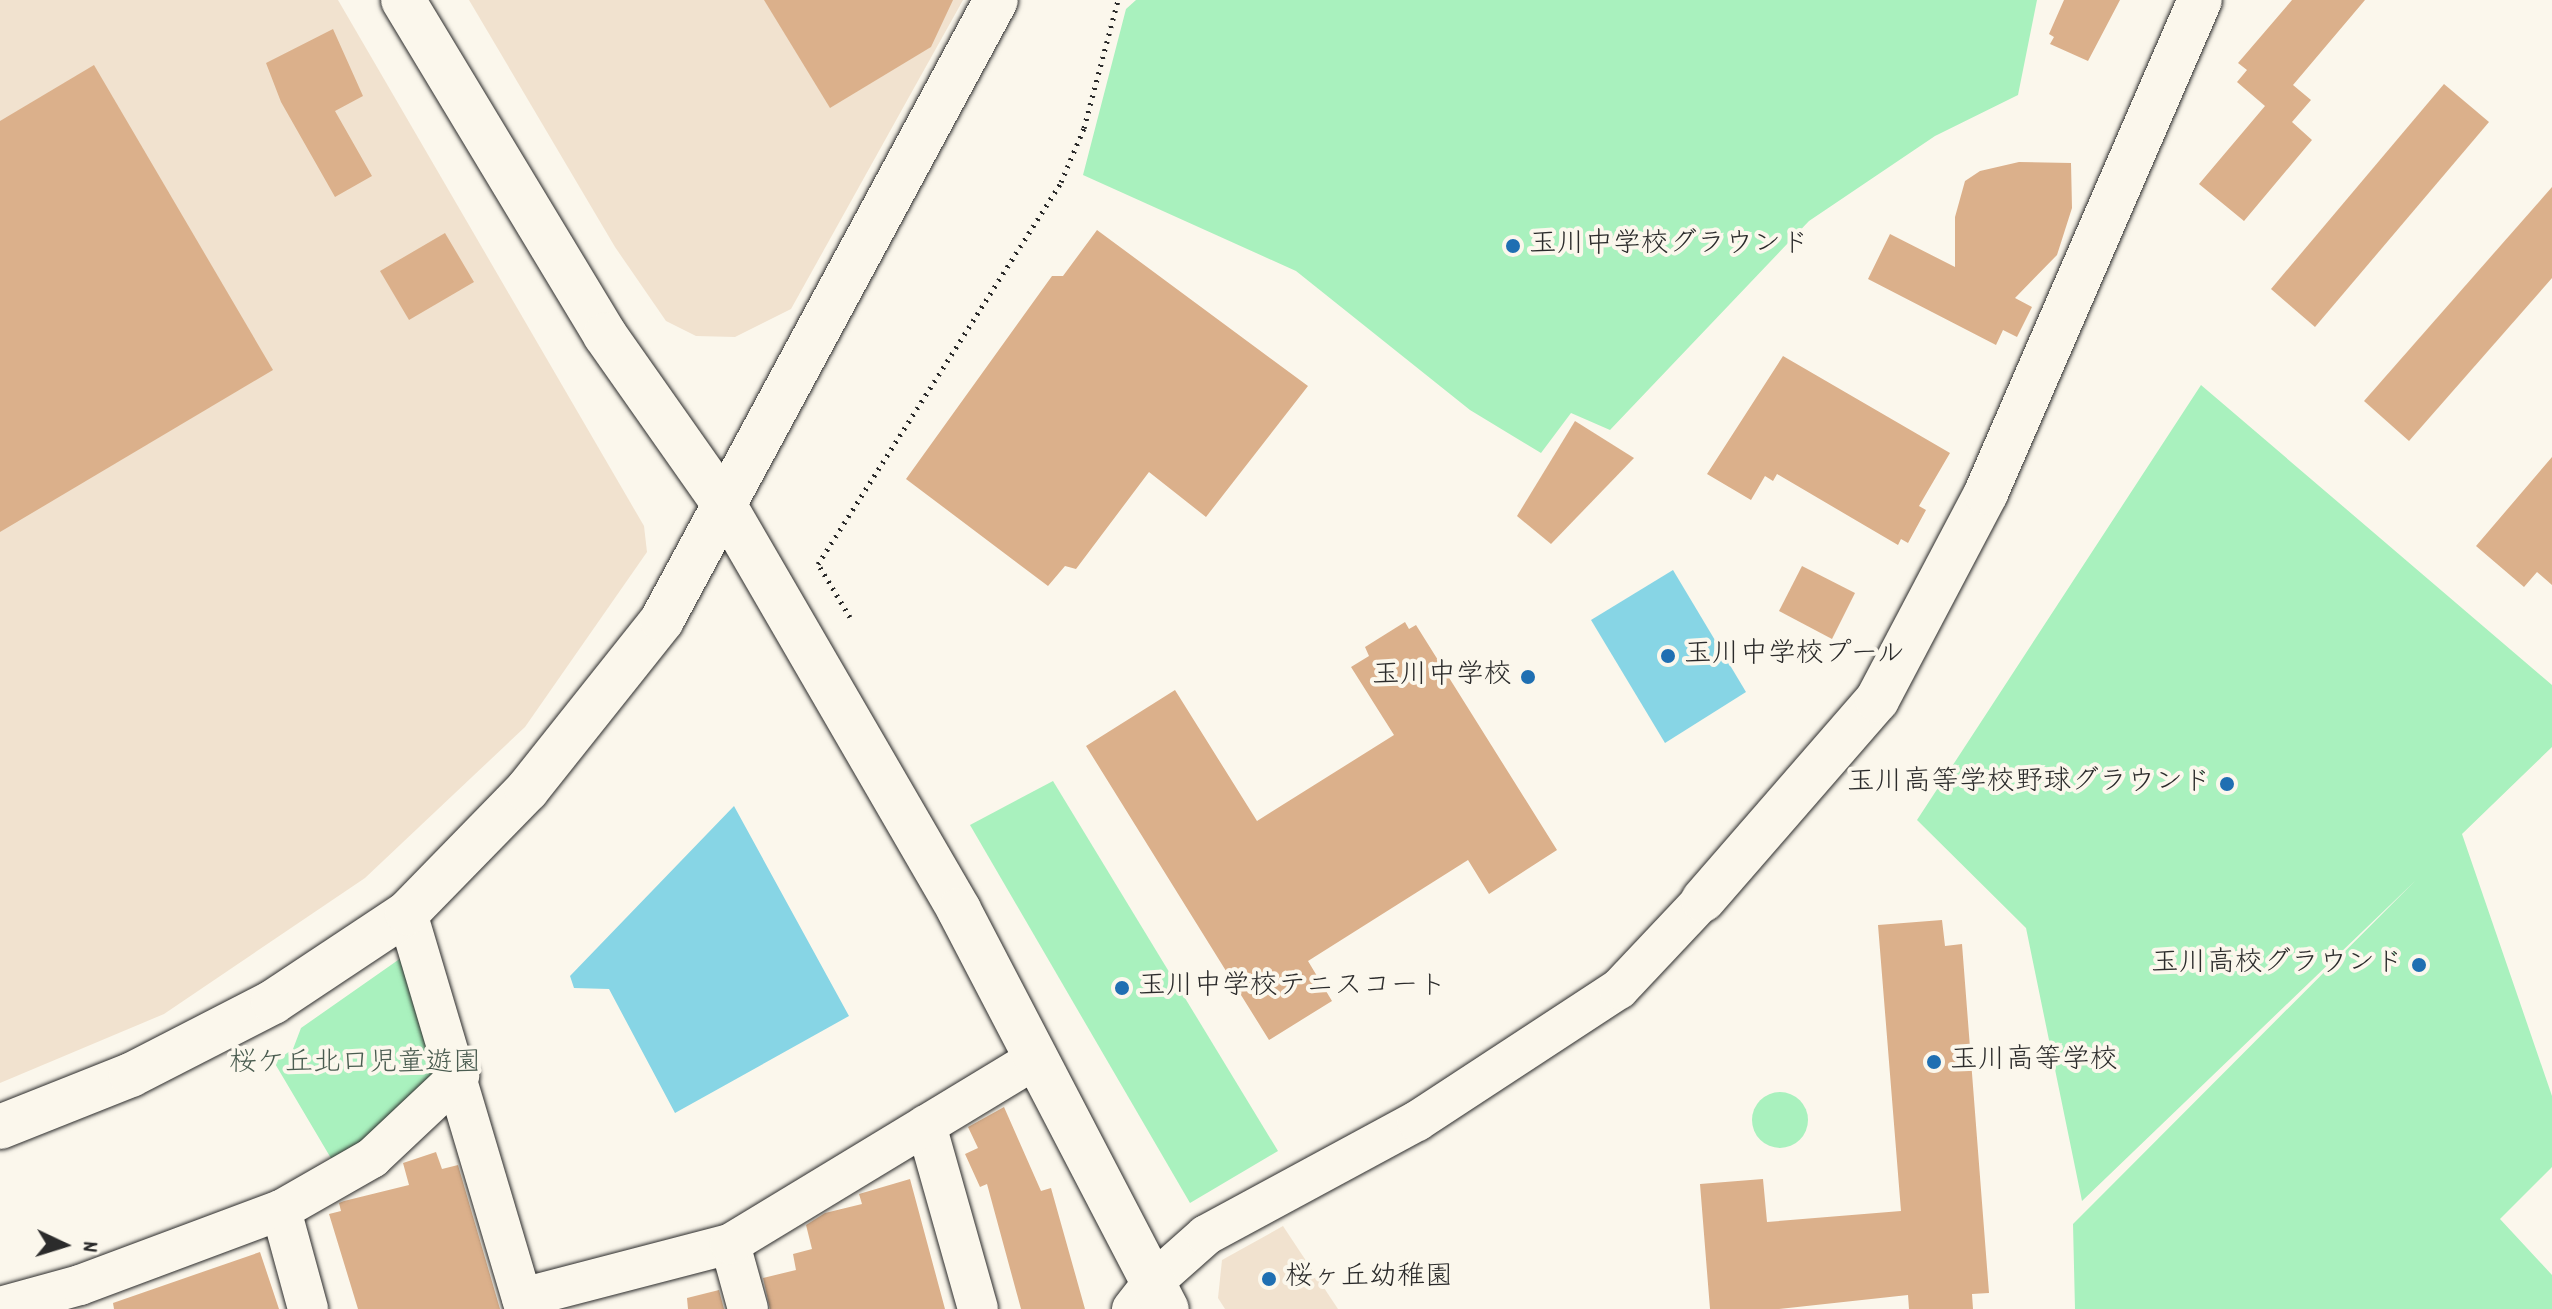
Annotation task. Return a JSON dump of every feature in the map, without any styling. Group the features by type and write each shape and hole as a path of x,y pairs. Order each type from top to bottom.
{"street":[{"path":"403,0 605,335 725,506 959,910 1037,1058 1150,1300 1206,1235 1417,1121 1619,989 1703,900 1877,700 1986,493 2200,0"},
{"path":"0,1127 131,1075 273,1002 407,913 527,790 662,620 996,0"},
{"path":"407,913 459,1076 524,1304 730,1244 1037,1058"},
{"path":"0,1307 83,1297 281,1210 372,1158 459,1076"},
{"path":"926,1125 978,1309"},
{"path":"281,1210 308,1309"},
{"path":"730,1244 748,1309"}],"path":[{"path":"850,617 818,564 1061,182 1084,128 1096,65 1118,0"}],"shaded area":[{"path":"0,0 338,0 644,526 647,552 525,727 365,878 164,1014 0,1083"},
{"path":"469,0 963,0 791,309 735,337 696,336 666,321 615,247"},
{"name":"桜ヶ丘幼稚園","path":"1283,1226 1338,1309 1225,1309 1218,1298 1222,1260"}],"green space":[{"name":"玉川中学校グラウンド","path":"1136,0 2037,0 2018,95 1935,136 1809,221 1610,430 1571,413 1541,453 1470,410 1296,271 1083,175 1126,9"},
{"name":"玉川高等学校野球グラウンド","path":"2201,385 2552,685 2552,747 2462,834 2552,1096 2552,1167 2500,1219 2552,1275 2552,1309 2075,1309 2073,1224 2415,881 2082,1201 2026,928 1917,820"},
{"name":"玉川中学校テニスコート","path":"1053,781 1278,1151 1190,1203 970,825"},
{"name":"桜ケ丘北口児童遊園","path":"401,958 439,1075 335,1165 274,1062 293,1049 301,1028"},
{"path":"1780,1092 1800,1100 1808,1120 1800,1140 1780,1148 1760,1140 1752,1120 1760,1100"}],"water":[{"name":"玉川中学校プール","path":"1673,570 1746,692 1665,743 1591,620"},
{"path":"734,806 849,1016 675,1113 609,989 574,988 570,976"}],"building":[{"path":"764,0 953,0 931,47 830,108"},
{"path":"2064,0 2120,0 2088,61 2050,44 2054,37 2049,34"},
{"path":"2292,0 2365,0 2293,85 2311,100 2292,122 2312,140 2244,221 2199,184 2265,106 2237,82 2247,70 2238,63"},
{"path":"333,29 363,96 335,111 372,176 335,197 281,102 266,63"},
{"path":"94,65 273,370 0,532 0,121"},
{"path":"2444,84 2489,122 2315,327 2271,289"},
{"path":"2019,162 2071,163 2072,208 2057,255 2015,298 2032,307 2017,337 2003,330 1996,345 1868,279 1890,234 1955,267 1955,217 1965,181 1980,171"},
{"path":"2552,187 2552,278 2409,441 2364,401"},
{"path":"1097,230 1308,386 1206,517 1149,472 1076,569 1065,566 1048,586 906,479 1052,276 1063,276"},
{"path":"445,233 474,282 409,320 380,271"},
{"path":"1783,356 1950,453 1919,506 1926,510 1908,543 1901,539 1898,545 1777,474 1773,481 1765,476 1751,500 1707,474"},
{"path":"1575,421 1634,458 1551,544 1517,516"},
{"path":"2552,457 2552,585 2537,572 2524,587 2476,546"},
{"path":"1802,566 1855,593 1832,639 1779,611"},
{"name":"玉川中学校","path":"1405,622 1409,629 1416,625 1557,850 1489,894 1468,860 1308,961 1332,1001 1269,1040 1086,746 1175,690 1257,821 1394,735 1351,667 1369,656 1365,647"},
{"path":"1942,920 1945,946 1962,944 1989,1293 1972,1294 1973,1309 1909,1309 1908,1295 1779,1309 1710,1309 1700,1184 1763,1179 1767,1222 1901,1211 1878,925"},
{"path":"1004,1107 1041,1191 1051,1188 1085,1309 1021,1309 987,1184 980,1187 965,1154 978,1148 968,1127"},
{"path":"436,1152 442,1169 458,1165 500,1309 358,1309 329,1214 341,1211 339,1203 344,1201 409,1185 403,1163"},
{"path":"910,1179 945,1309 770,1309 763,1278 796,1270 793,1254 812,1249 806,1225 825,1213 862,1204 859,1194"},
{"path":"260,1252 279,1309 114,1309 113,1303"},
{"path":"719,1290 724,1309 688,1309 687,1298"}],"place":[{"name":"玉川中学校グラウンド","path":"1513,246"},
{"name":"玉川中学校プール","path":"1668,656"},
{"name":"玉川中学校","path":"1528,677"},
{"name":"玉川高等学校野球グラウンド","path":"2227,784"},
{"name":"玉川高校グラウンド","path":"2419,965"},
{"name":"玉川中学校テニスコート","path":"1122,988"},
{"name":"玉川高等学校","path":"1934,1062"},
{"name":"桜ヶ丘幼稚園","path":"1269,1279"}]}
